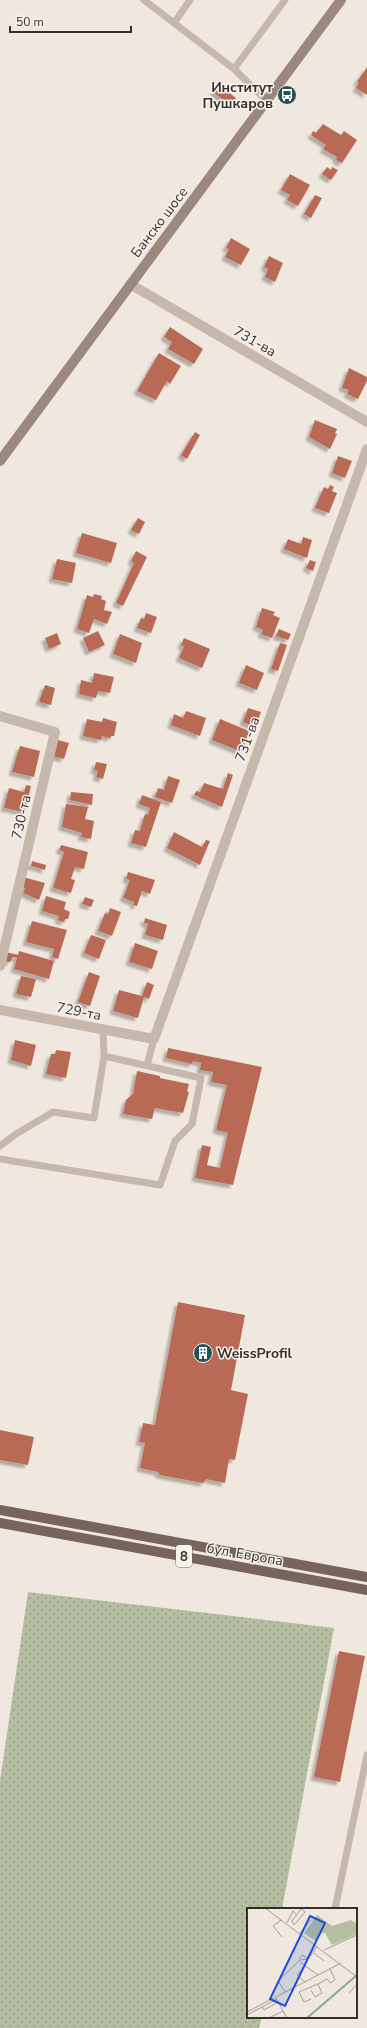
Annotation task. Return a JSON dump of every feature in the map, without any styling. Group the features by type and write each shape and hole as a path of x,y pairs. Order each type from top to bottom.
{"main road":[{"name":"бул. Европа","path":"0,1510 367,1577"},
{"name":"бул. Европа","path":"0,1523 367,1590"}],"street":[{"name":"Банско шосе","path":"0,461 341,0"},
{"name":"731-ва","path":"130,284 367,422"},
{"name":"731-ва","path":"154,1039 367,449"},
{"name":"730-та","path":"0,716 56,732 0,966"},
{"name":"729-та","path":"0,1010 154,1039"}],"lane":[{"path":"144,0 234,69 267,101"},
{"path":"174,23 190,0"},
{"path":"234,69 285,0"},
{"path":"0,1146 16,1134 53,1112 94,1118 104,1056 103,1029"},
{"path":"147,1065 154,1039"},
{"path":"0,1159 160,1185 175,1140 192,1124 201,1078 104,1056"},
{"path":"335,1908 367,1755"}],"green space":[{"path":"28,1592 334,1628 282,1908 247,1908 247,2018 262,2018 259,2028 0,2028 0,1781"}],"building":[{"path":"367,67 367,95 356,88 359,83 357,82"},
{"path":"219,85 236,98 230,105 213,92"},
{"path":"323,124 341,135 344,131 357,140 342,163 336,160 337,157 323,149 326,145 311,135 313,131 316,133"},
{"path":"327,167 331,170 332,167 338,170 331,180 322,174"},
{"path":"290,174 310,185 298,206 287,200 290,195 281,190"},
{"path":"315,195 322,198 311,218 304,214"},
{"path":"231,238 250,249 241,265 225,257 229,249 226,248"},
{"path":"269,256 283,263 275,282 265,277 268,269 264,267"},
{"path":"170,327 203,349 194,364 168,349 172,342 164,337"},
{"path":"159,353 181,366 170,384 167,381 156,400 137,391"},
{"path":"349,368 367,377 367,381 358,399 347,394 349,390 342,388"},
{"path":"315,420 337,429 335,433 337,434 330,449 309,437"},
{"path":"195,432 200,435 187,459 181,455"},
{"path":"338,456 352,461 345,478 332,473"},
{"path":"330,485 334,487 332,491 337,493 329,513 315,508 324,487 328,489"},
{"path":"138,518 145,522 139,534 131,530"},
{"path":"82,533 117,543 111,563 76,553"},
{"path":"303,537 312,540 307,558 284,549 288,539 301,544"},
{"path":"136,551 147,557 123,606 116,603 134,563 131,561"},
{"path":"57,559 76,563 72,583 52,579"},
{"path":"310,560 316,562 313,571 306,568"},
{"path":"94,594 102,596 101,599 106,601 104,610 112,612 107,624 94,619 89,633 77,629 87,595 93,597"},
{"path":"262,608 275,612 273,615 280,618 272,638 261,634 263,630 256,627"},
{"path":"146,613 157,617 151,633 137,628 141,618 144,619"},
{"path":"279,629 291,634 288,640 276,636"},
{"path":"98,631 105,645 89,652 83,638"},
{"path":"57,633 61,644 49,649 45,638"},
{"path":"120,634 142,643 136,663 113,654"},
{"path":"184,638 210,649 202,668 179,658 184,647 181,645"},
{"path":"280,643 287,645 278,671 271,669"},
{"path":"246,665 264,673 257,690 239,683"},
{"path":"94,673 114,677 110,693 98,691 96,698 79,694 81,680 92,683"},
{"path":"45,685 55,688 51,705 39,702"},
{"path":"248,708 261,712 255,727 243,722"},
{"path":"186,711 206,718 200,736 171,725 174,714 183,718"},
{"path":"103,718 117,722 114,736 111,736 110,738 102,736 101,740 83,736 87,719 102,722"},
{"path":"220,719 249,731 242,752 212,740"},
{"path":"58,740 69,743 64,759 53,756"},
{"path":"20,746 40,751 34,777 12,772"},
{"path":"96,762 107,764 103,779 96,777 98,771 94,770"},
{"path":"228,773 233,775 222,807 194,795 196,791 200,792 204,783 223,789"},
{"path":"168,776 180,780 172,803 155,797 158,788 164,790"},
{"path":"26,785 31,786 25,812 4,808 9,788 24,792"},
{"path":"71,792 93,794 92,805 70,800"},
{"path":"142,795 161,802 146,847 131,843 135,830 140,831 145,814 148,815 150,808 139,804"},
{"path":"66,804 88,807 85,819 94,821 91,839 81,837 82,833 62,827"},
{"path":"174,832 202,847 206,840 210,841 200,865 167,848"},
{"path":"61,845 88,852 84,869 75,867 71,879 75,880 71,893 53,888 64,852 59,850"},
{"path":"32,861 46,865 45,870 31,866"},
{"path":"128,872 155,880 150,894 142,891 137,906 133,905 134,902 123,898 130,880 126,879"},
{"path":"23,877 45,883 39,900 23,893 25,888 21,886"},
{"path":"46,896 66,902 64,909 70,912 68,919 65,919 64,922 58,920 59,916 42,911"},
{"path":"85,897 94,900 91,907 82,904"},
{"path":"110,908 121,912 112,936 98,931 105,913 108,914"},
{"path":"145,918 167,925 163,940 145,935 148,924 144,923"},
{"path":"32,921 67,930 58,959 52,957 54,949 26,942"},
{"path":"91,935 106,940 99,959 84,953"},
{"path":"135,943 158,951 152,969 129,962"},
{"path":"19,951 54,961 49,979 14,969 17,958 13,957 10,962 4,961 6,952 18,955"},
{"path":"89,972 100,976 90,1006 78,1002"},
{"path":"21,976 36,979 31,997 16,994"},
{"path":"147,982 154,985 149,999 144,997 138,1018 113,1011 119,990 142,996"},
{"path":"15,1040 36,1045 31,1066 11,1060"},
{"path":"168,1048 262,1067 233,1185 195,1178 202,1145 211,1147 207,1165 220,1168 228,1133 216,1130 227,1085 211,1082 213,1072 200,1070 201,1063 193,1061 192,1064 166,1058"},
{"path":"56,1050 71,1052 66,1078 46,1074 51,1054 55,1054"},
{"path":"137,1071 160,1076 160,1078 189,1084 187,1091 189,1092 183,1113 155,1108 152,1119 123,1114 126,1100 133,1094"},
{"name":"WeissProfil","path":"178,1302 245,1315 231,1390 248,1394 235,1460 229,1459 225,1483 206,1479 203,1483 160,1475 158,1472 140,1468 145,1443 139,1442 143,1423 155,1425"},
{"path":"0,1430 34,1437 28,1465 0,1460"},
{"path":"339,1651 365,1656 340,1782 314,1777"}],"place":[{"name":"Институт Пушкаров","path":"287,95"},
{"name":"WeissProfil","path":"203,1353"}]}
